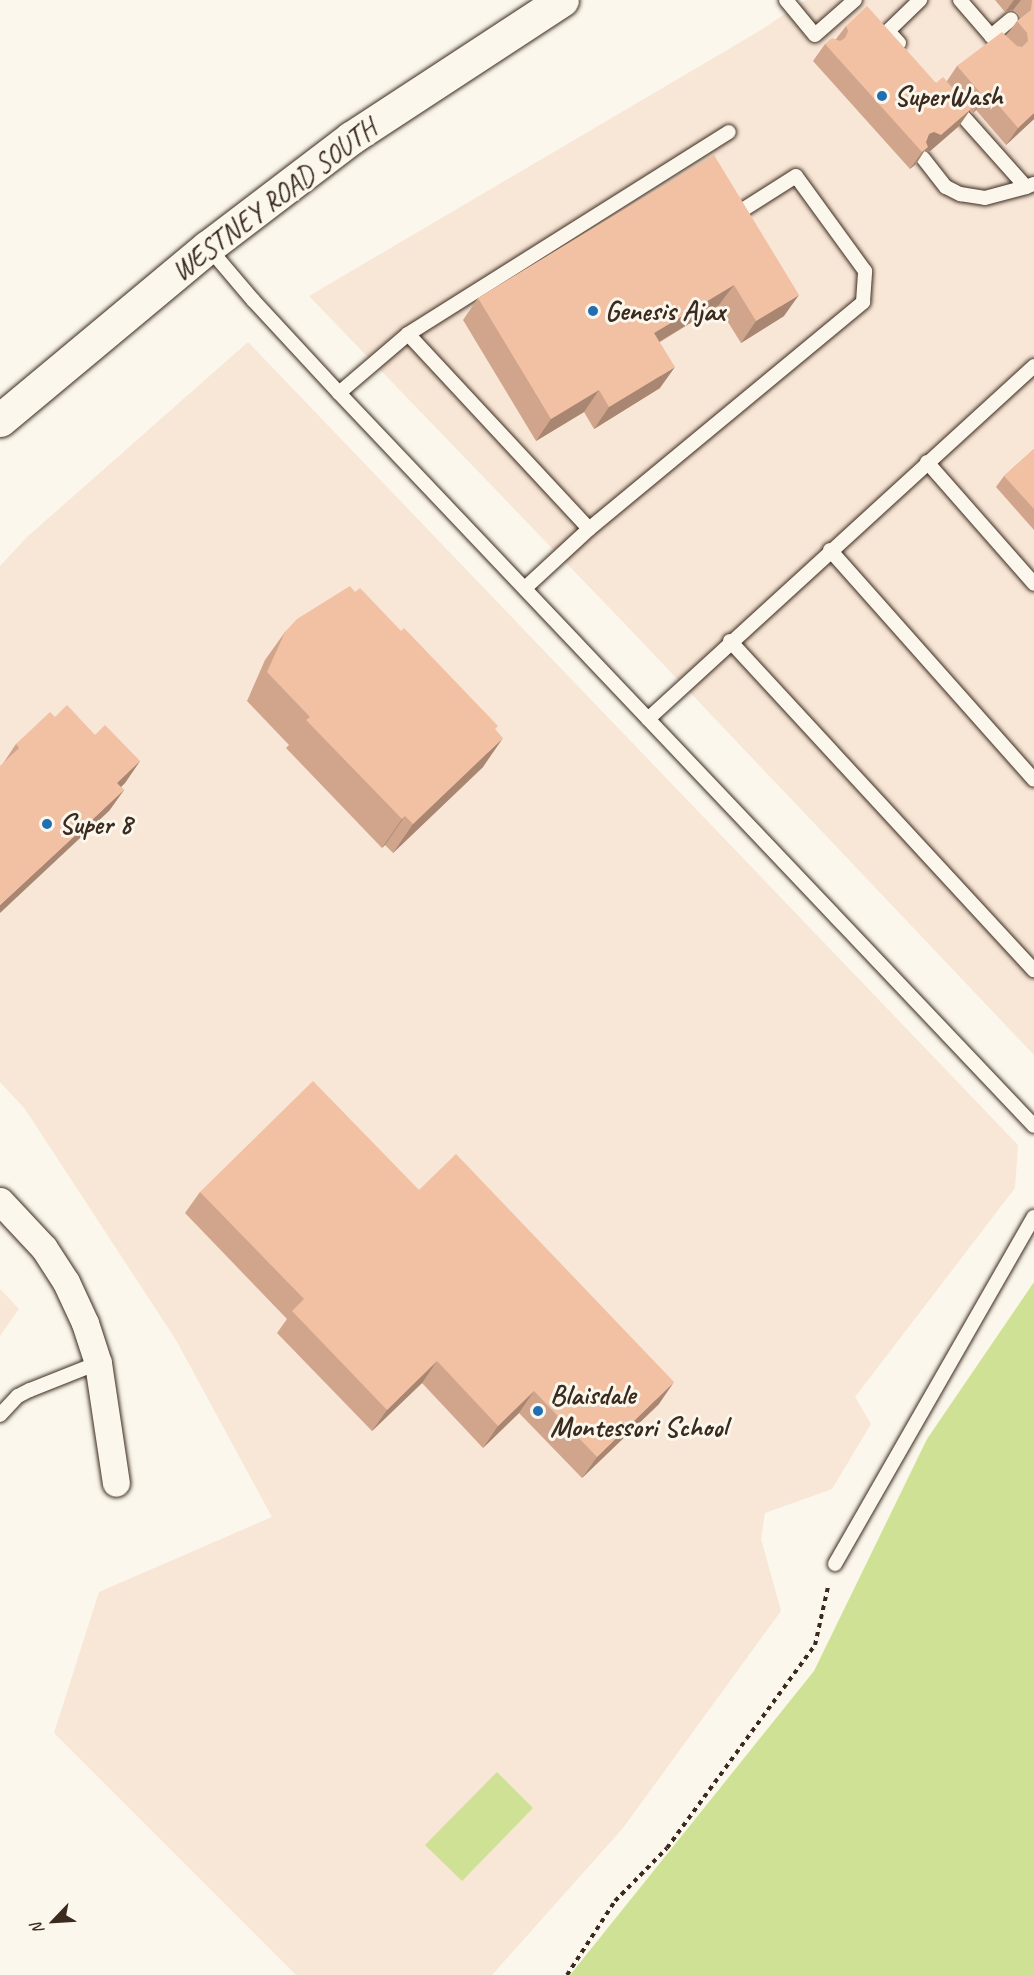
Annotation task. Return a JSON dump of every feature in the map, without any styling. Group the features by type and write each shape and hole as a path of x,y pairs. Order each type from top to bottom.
{"main road":[{"name":"WESTNEY ROAD SOUTH","path":"0,420 208,247 351,138 561,0"}],"street":[{"path":"0,1201 44,1248 66,1282 98,1362 116,1483"}],"lane":[{"path":"786,0 827,49"},
{"path":"815,35 855,0"},
{"path":"912,58 888,31 920,0"},
{"path":"960,0 1008,56"},
{"path":"991,36 1011,19"},
{"path":"923,158 946,187 960,194 985,198 1030,186 943,93"},
{"path":"339,393 408,334 729,132"},
{"path":"525,588 589,529 863,302 865,271 796,176 744,209"},
{"path":"208,247 253,300 339,393 1034,1126"},
{"path":"408,334 589,529"},
{"path":"648,719 730,641 1034,366"},
{"path":"927,462 1034,584"},
{"path":"830,550 1034,780"},
{"path":"730,641 1034,970"},
{"path":"835,1564 1034,1217"},
{"path":"0,1415 18,1396 98,1362"}],"path":[{"path":"567,1975 615,1900 667,1848 814,1645 835,1564"}],"shaded area":[{"path":"806,0 1034,0 1034,1055 626,625 309,296 761,30"},
{"path":"248,342 1018,1145 1015,1188 855,1397 871,1424 832,1489 765,1513 761,1539 781,1611 623,1828 492,1975 296,1975 54,1733 99,1592 272,1517 176,1340 25,1109 0,1082 0,566 26,538"},
{"path":"0,1289 19,1309 0,1336"}],"green space":[{"path":"1034,1282 1034,1975 570,1975 814,1671 927,1439"},
{"path":"497,1772 533,1808 462,1881 425,1845"}],"building":[{"path":"1032,0 1034,0 1034,113 1018,128 988,93 984,97 957,66 1002,32 1017,46 1022,47 1028,41 1027,33 1017,21 1031,10"},
{"path":"867,6 936,83 943,77 971,109 941,135 934,132 929,134 926,142 928,147 922,152 825,44 832,38 840,41 845,38 848,31 846,26"},
{"name":"Genesis Ajax","path":"714,155 799,295 756,321 734,285 654,333 675,367 609,407 599,390 551,419 478,298"},
{"path":"1034,449 1034,509 1004,476"},
{"path":"350,586 355,592 360,588 401,631 404,628 498,726 495,729 503,738 413,824 405,816 402,819 306,720 310,717 267,672 285,632 297,619"},
{"name":"Super 8","path":"67,705 95,735 105,725 140,761 117,783 124,790 0,905 0,766 19,748 16,744 50,712 55,717"},
{"path":"313,1081 419,1190 456,1154 674,1382 597,1457 534,1391 498,1426 437,1361 387,1410 292,1311 304,1299 200,1192"}],"place":[{"name":"SuperWash","path":"882,96"},
{"name":"Genesis Ajax","path":"593,311"},
{"name":"Super 8","path":"47,824"},
{"name":"Blaisdale Montessori School","path":"538,1411"}]}
